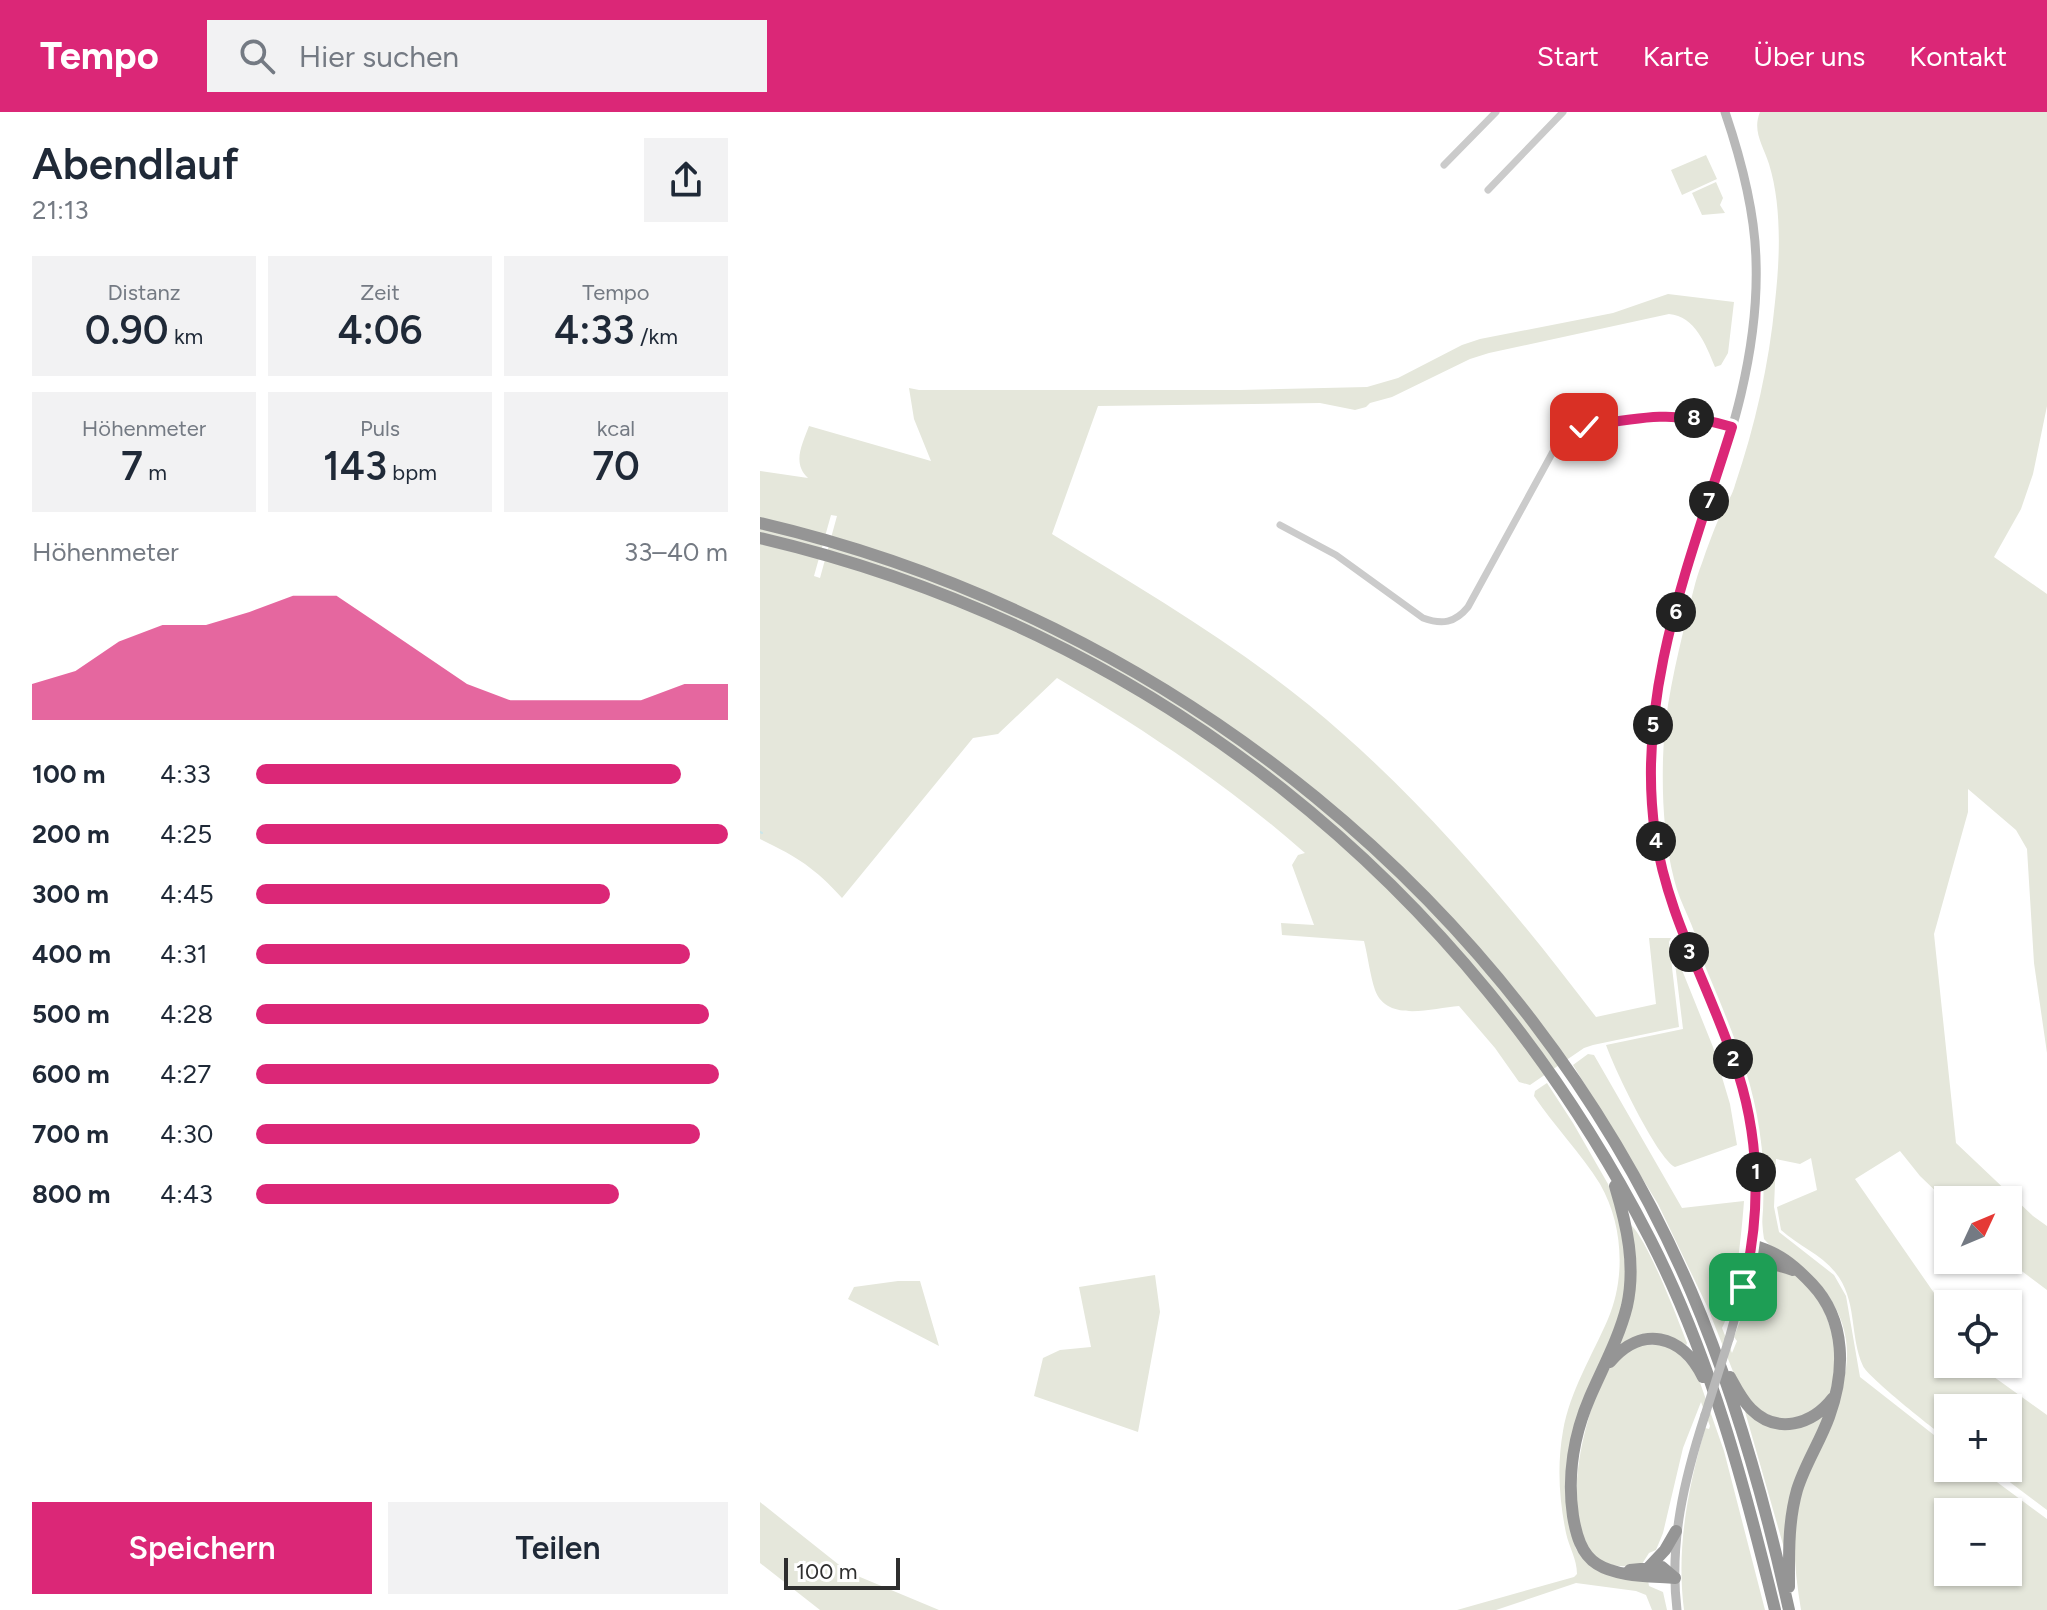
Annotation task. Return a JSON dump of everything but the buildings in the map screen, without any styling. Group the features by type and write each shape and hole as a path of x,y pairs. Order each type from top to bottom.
{"highway":[{"path":"760,523 910,566 994,599 1082,640 1202,712 1319,798 1407,878 1512,996 1571,1075 1616,1146 1657,1221 1690,1289 1744,1434 1789,1610"},
{"path":"760,538 903,579 1042,638 1159,701 1266,775 1354,848 1395,887 1468,965 1538,1054 1607,1160 1651,1241 1678,1300 1723,1418 1775,1610"},
{"path":"1607,1160 1626,1225 1631,1278 1622,1324 1585,1410 1576,1440 1571,1481 1572,1510 1577,1536 1585,1552 1599,1565 1619,1571 1675,1578"},
{"path":"1789,1610 1793,1507 1801,1480 1829,1416 1841,1367 1836,1324 1824,1298 1806,1278 1781,1256 1752,1245 1753,1253 1761,1260 1789,1268 1806,1278"},
{"path":"1743,1287 1763,1270 1777,1265"},
{"path":"1603,1371 1616,1355 1634,1342 1648,1339 1668,1341 1691,1358 1723,1418"},
{"path":"1716,1354 1748,1405 1767,1420 1786,1425 1804,1422 1820,1412 1834,1396"},
{"path":"1649,1567 1665,1550 1676,1531"},
{"path":"1619,1571 1665,1568 1675,1578"}],"main road":[{"path":"1677,1610 1676,1531 1686,1475 1743,1287 1752,1245 1756,1191 1755,1153 1747,1107 1735,1062 1685,943 1667,887 1655,832 1651,780 1653,714 1659,675 1732,427 1749,351 1756,263 1744,175 1725,112"}],"street":[{"path":"1444,165 1496,112"},
{"path":"1488,190 1563,112"},
{"path":"1280,525 1336,555 1423,618 1433,622 1452,622 1468,607 1555,448 1571,432 1664,415 1732,427"}],"shaded area":[{"path":"1760,112 2047,112 2047,406 2033,474 2021,509 1994,557 2047,594 2047,1053 2034,963 2027,849 2016,830 1968,789 1968,812 1934,934 1956,1143 2001,1186 1934,1186 1934,1190 1900,1151 1855,1179 1934,1293 1934,1378 1995,1378 2018,1394 1934,1394 1934,1428 1916,1415 1863,1366 1847,1294 1835,1272 1781,1230 1777,1207 1817,1190 1811,1158 1800,1164 1776,1159 1774,1207 1779,1232 1834,1275 1846,1296 1860,1377 1934,1435 1934,1482 1997,1482 2019,1498 1934,1498 1934,1586 2022,1586 2022,1501 2047,1519 2047,1610 1801,1610 1794,1546 1796,1515 1803,1483 1841,1390 1847,1344 1841,1320 1828,1295 1806,1272 1764,1239 1762,1157 1756,1120 1734,1050 1696,958 1700,953 1698,943 1677,889 1671,864 1663,789 1666,722 1683,633 1700,569 1719,518 1734,489 1749,440 1772,326 1778,268 1778,215 1773,180 1757,125"},
{"path":"1706,155 1717,179 1682,195 1671,170"},
{"path":"1716,182 1723,198 1720,205 1725,213 1702,215 1692,193"},
{"path":"1668,294 1734,302 1728,353 1721,365 1715,367 1693,326 1669,314 1489,353 1392,397 1355,410 1320,403 1098,406 1052,534 1184,615 1247,658 1349,740 1462,852 1596,1017 1656,1004 1649,938 1671,938 1679,1027 1584,1048 1530,1085 1519,1082 1459,1006 1411,1011 1389,1007 1381,1000 1373,984 1364,941 1282,935 1281,923 1314,925 1292,865 1298,855 1305,853 1185,760 1057,678 998,734 973,738 842,898 804,864 760,839 760,471 808,478 799,460 809,426 931,461 914,419 909,388 1240,390 1367,387 1398,378 1480,339 1613,313","holes":["831,515 837,516 820,578 814,576"]},
{"path":"1675,963 1680,965 1713,1047 1730,1104 1737,1145 1675,1167 1647,1131 1606,1045 1683,1029"},
{"path":"1588,1054 1594,1055 1682,1208 1744,1201 1734,1285 1722,1328 1732,1353 1737,1341 1734,1337 1754,1283 1773,1270 1791,1273 1816,1296 1832,1333 1836,1354 1832,1390 1820,1407 1785,1422 1756,1409 1736,1379 1707,1306 1658,1204 1573,1065"},
{"path":"1547,1083 1608,1184 1620,1215 1627,1281 1620,1318 1577,1418 1571,1533 1576,1549 1586,1562 1648,1580 1649,1586 1663,1592 1667,1610 1652,1610 1646,1595 1636,1591 1576,1583 1496,1610 1457,1610 1577,1574 1562,1508 1561,1444 1571,1402 1614,1303 1619,1251 1613,1216 1600,1184 1534,1096 1535,1091"},
{"path":"2022,1206 2047,1226 2047,1290 2022,1271"},
{"path":"1631,1225 1662,1280 1686,1346 1674,1340 1619,1348"},
{"path":"1155,1275 1160,1312 1138,1432 1034,1396 1043,1358 1060,1350 1091,1347 1079,1287"},
{"path":"920,1281 939,1346 848,1299 854,1287"},
{"path":"1637,1345 1671,1345 1697,1374 1724,1451 1765,1610 1684,1610 1682,1564 1685,1518 1705,1428 1709,1429 1710,1426 1701,1402 1683,1448 1663,1533 1656,1550 1649,1553 1642,1564 1610,1565 1590,1551 1579,1526 1576,1495 1586,1426 1609,1369"},
{"path":"2022,1397 2047,1415 2047,1510 2010,1482 2022,1482"},
{"path":"1744,1408 1771,1425 1825,1411 1784,1548"},
{"path":"760,1502 848,1572 939,1610 820,1610 760,1563"}],"route":[{"path":"1584,427 1664,415 1732,427 1659,675 1653,714 1651,780 1659,859 1667,887 1681,933 1735,1062 1747,1107 1755,1153 1756,1191 1752,1245 1743,1287"}]}
